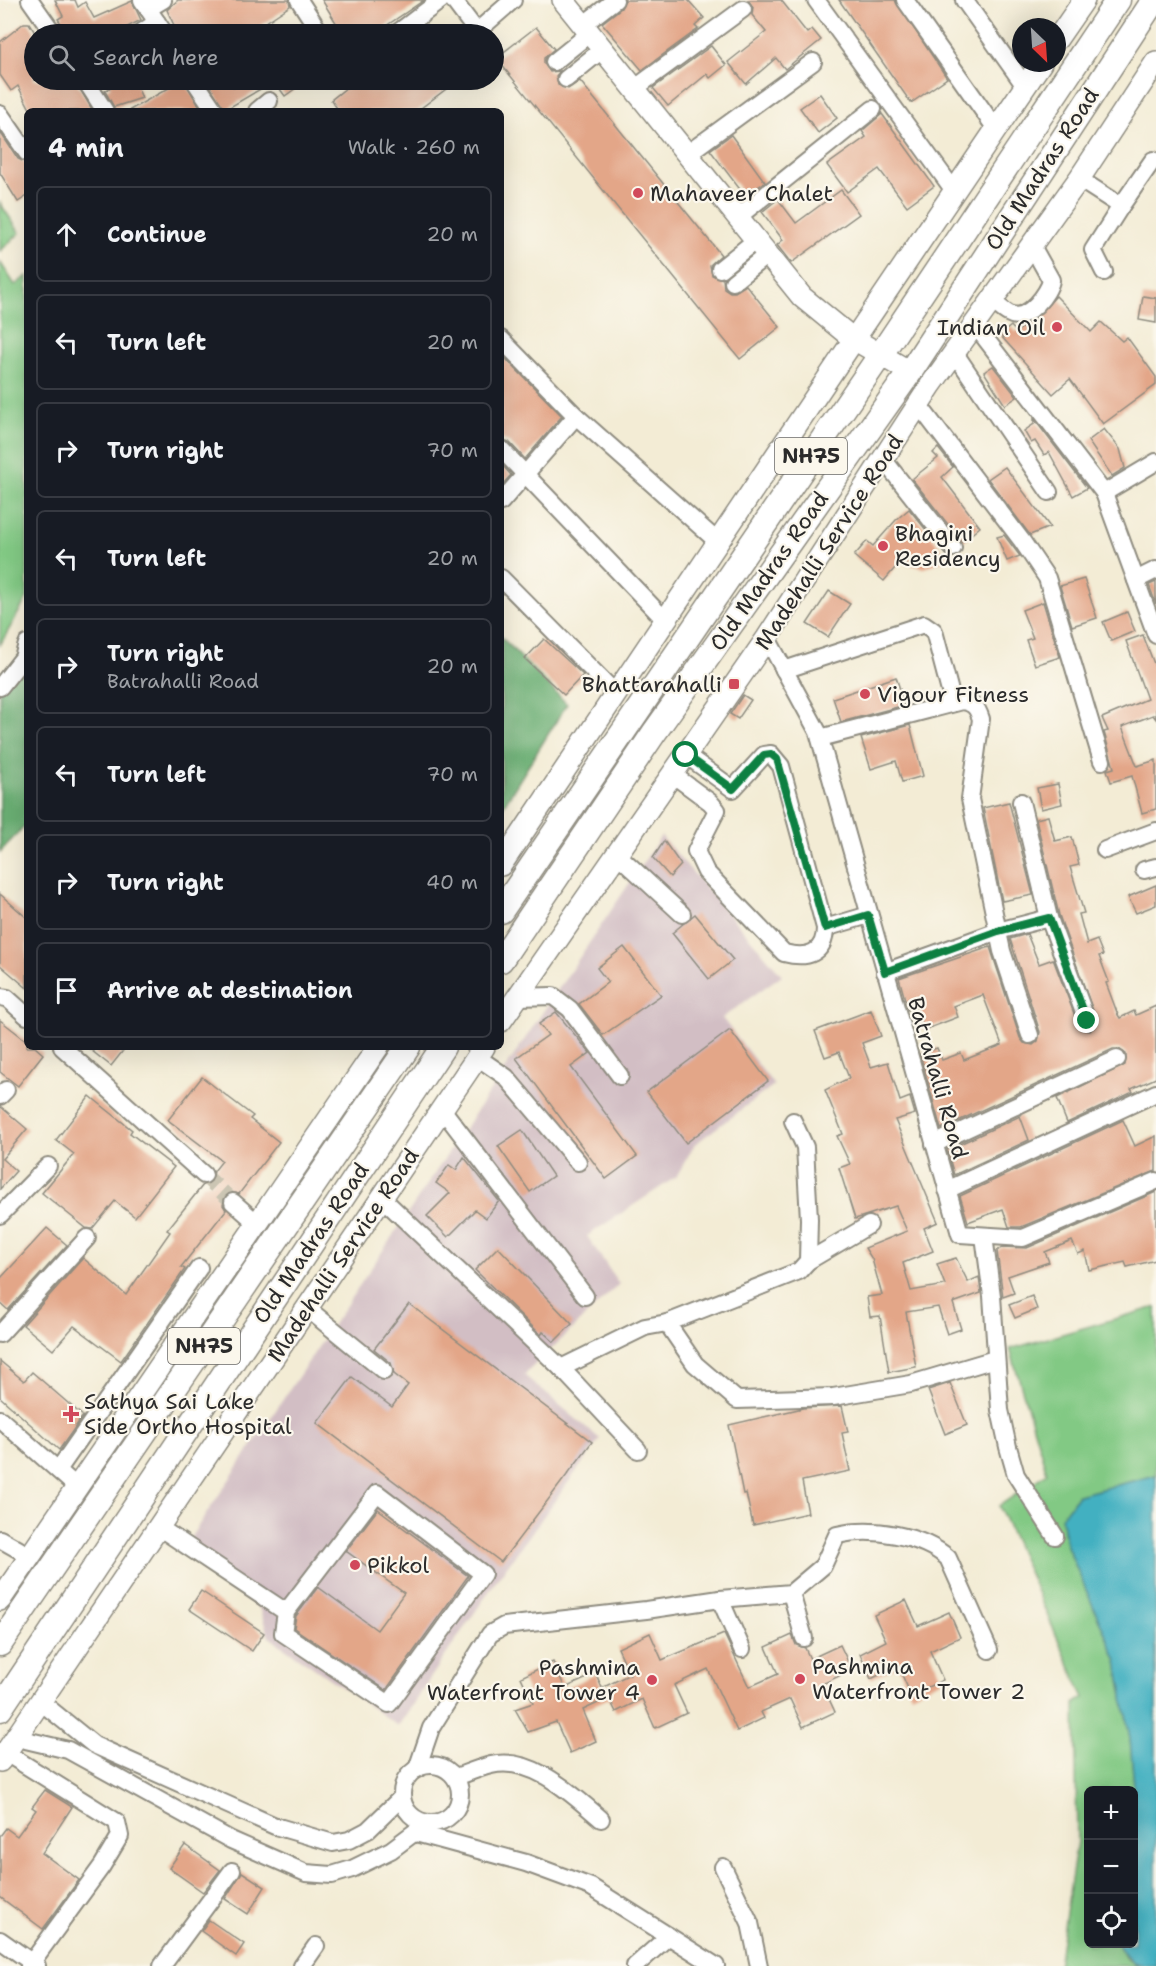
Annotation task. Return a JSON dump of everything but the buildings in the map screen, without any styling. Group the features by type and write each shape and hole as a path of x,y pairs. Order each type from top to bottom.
{"highway":[{"name":"Old Madras Road","path":"504,907 881,354 1118,0"},
{"name":"Old Madras Road","path":"504,956 654,733 910,372 1154,0"},
{"name":"Old Madras Road","path":"0,1644 406,1050"},
{"name":"Old Madras Road","path":"0,1709 441,1050"}],"main road":[{"path":"563,0 802,297 852,338 910,372"},
{"path":"1066,26 1084,0"},
{"name":"Madehalli Service Road","path":"504,1016 767,638 918,404 1079,179 1156,63"},
{"path":"504,861 617,695 852,338 956,192 1035,72"},
{"path":"0,1599 376,1050"},
{"name":"Madehalli Service Road","path":"7,1750 160,1528 480,1052"}],"street":[{"path":"30,0 47,24"},
{"path":"153,17 163,0"},
{"path":"299,0 315,24"},
{"path":"409,24 441,0"},
{"path":"453,0 469,24"},
{"path":"485,24 513,0"},
{"path":"566,79 615,0"},
{"path":"816,0 956,192"},
{"path":"905,0 996,129"},
{"path":"964,0 1025,86"},
{"path":"634,88 743,9"},
{"path":"554,62 592,35"},
{"path":"687,154 813,62"},
{"path":"91,90 103,108"},
{"path":"201,90 213,108"},
{"path":"738,217 873,109"},
{"path":"0,114 24,149"},
{"path":"1104,272 1094,250 1153,160"},
{"path":"1079,179 1121,206"},
{"path":"993,301 1011,315 1019,316 1027,313 1050,288 1051,280 1032,246"},
{"path":"720,268 762,247"},
{"path":"733,282 762,247"},
{"path":"975,325 1104,493 1156,633"},
{"path":"504,342 576,416 718,542"},
{"path":"954,352 1049,492"},
{"path":"918,404 1022,541 1047,578 1102,761"},
{"path":"504,499 576,416"},
{"path":"504,452 666,621"},
{"path":"883,459 954,548"},
{"path":"1104,493 1156,462"},
{"path":"1136,580 1156,570"},
{"path":"504,581 617,695"},
{"path":"784,670 924,624 934,631 953,703"},
{"name":"Batrahalli Road","path":"767,638 820,738 868,915 960,1234 1023,1238 1156,1181"},
{"path":"0,687 24,654"},
{"path":"820,738 953,703 971,702 977,708 981,719 970,799 1002,951 1030,1035"},
{"path":"771,754 777,759 825,928 823,944 813,954 800,957 784,954 706,872 696,851 717,810 733,789 764,755 771,754"},
{"path":"686,755 733,789"},
{"path":"672,774 710,802 717,810"},
{"path":"1021,802 1049,918 1087,1021"},
{"path":"1105,850 1156,831"},
{"path":"616,853 682,914"},
{"path":"825,928 868,915"},
{"path":"885,972 998,931 1049,918"},
{"path":"517,997 553,996 570,1008 620,1076"},
{"path":"0,997 7,998 24,1013"},
{"path":"65,1050 204,1175"},
{"path":"480,1052 506,1077 578,1162"},
{"path":"934,1144 1117,1059"},
{"path":"947,1190 1156,1094"},
{"path":"442,1109 585,1296"},
{"path":"793,1121 805,1147 809,1220 808,1261"},
{"path":"0,1215 48,1166"},
{"path":"382,1198 561,1368 638,1450"},
{"path":"232,1202 258,1224"},
{"path":"561,1368 645,1327 667,1323 799,1271 808,1261 869,1225"},
{"path":"984,1236 992,1296 1000,1410 1016,1475 1055,1536"},
{"path":"0,1334 87,1238"},
{"path":"58,1470 199,1268"},
{"path":"308,1309 384,1371"},
{"path":"667,1323 695,1364 737,1400 833,1397 911,1384 995,1359"},
{"path":"0,1419 78,1488"},
{"path":"377,1493 483,1574 388,1704 283,1633 286,1612 377,1493"},
{"path":"160,1528 286,1612"},
{"path":"417,1769 430,1728 490,1634 496,1630 504,1626 720,1599 791,1593 823,1566 837,1535 850,1532 902,1536 937,1548 948,1558 989,1650"},
{"path":"0,1539 30,1556"},
{"path":"791,1593 804,1638"},
{"path":"720,1599 742,1649"},
{"path":"7,1750 68,1750 231,1839 306,1874 332,1875 352,1869 422,1828 446,1819 459,1805 460,1786 456,1778 440,1766 431,1765 417,1769 406,1779 402,1797 368,1830 349,1840 333,1843 275,1826 94,1745 41,1702"},
{"path":"0,1940 32,1965 102,1866 120,1836 117,1822 7,1750"},
{"path":"456,1778 493,1764 516,1765 551,1780 600,1819"},
{"path":"402,1797 410,1814 422,1828 591,1887 669,1936 693,1959 716,1966"},
{"path":"723,1867 750,1923 759,1966"},
{"path":"162,1966 232,1871"},
{"path":"634,1966 669,1936"},
{"path":"302,1966 316,1946"}],"shaded area":[{"path":"661,836 782,975 722,1018 774,1085 695,1144 676,1177 587,1236 619,1284 524,1375 600,1439 496,1581 398,1726 269,1637 259,1608 182,1550"}],"green space":[{"path":"0,203 20,233 0,251"},
{"path":"0,262 15,285 24,278 24,603 0,645"},
{"path":"504,640 567,704 504,805"},
{"path":"24,650 24,827 0,852 0,685"},
{"path":"1156,1307 1156,1475 1079,1495 1061,1517 1067,1546 1117,1661 1130,1739 1134,1785 1084,1786 1084,1948 1120,1948 1126,1959 1138,1966 1058,1966 1077,1841 1075,1703 1084,1698 999,1506 1047,1473 1010,1349"}],"water":[{"path":"1156,1475 1156,1966 1132,1962 1121,1948 1138,1948 1138,1786 1134,1786 1130,1739 1117,1661 1067,1546 1061,1517 1079,1495"}],"tunnel":[{"path":"204,1175 233,1202"}],"place":[{"name":"Mahaveer Chalet","path":"638,193"},
{"name":"Indian Oil","path":"1057,327"},
{"name":"Bhagini Residency","path":"883,546"},
{"name":"Bhattarahalli","path":"734,684"},
{"name":"Vigour Fitness","path":"865,694"},
{"name":"Sathya Sai Lake Side Ortho Hospital","path":"71,1414"},
{"name":"Pikkol","path":"355,1565"},
{"name":"Pashmina Waterfront Tower 2","path":"800,1679"},
{"name":"Pashmina Waterfront Tower 4","path":"652,1680"}],"route":[{"path":"686,755 733,789 757,760 764,755 771,754 777,759 781,766 825,928 868,915 885,972 998,931 1049,918 1087,1021"}]}
